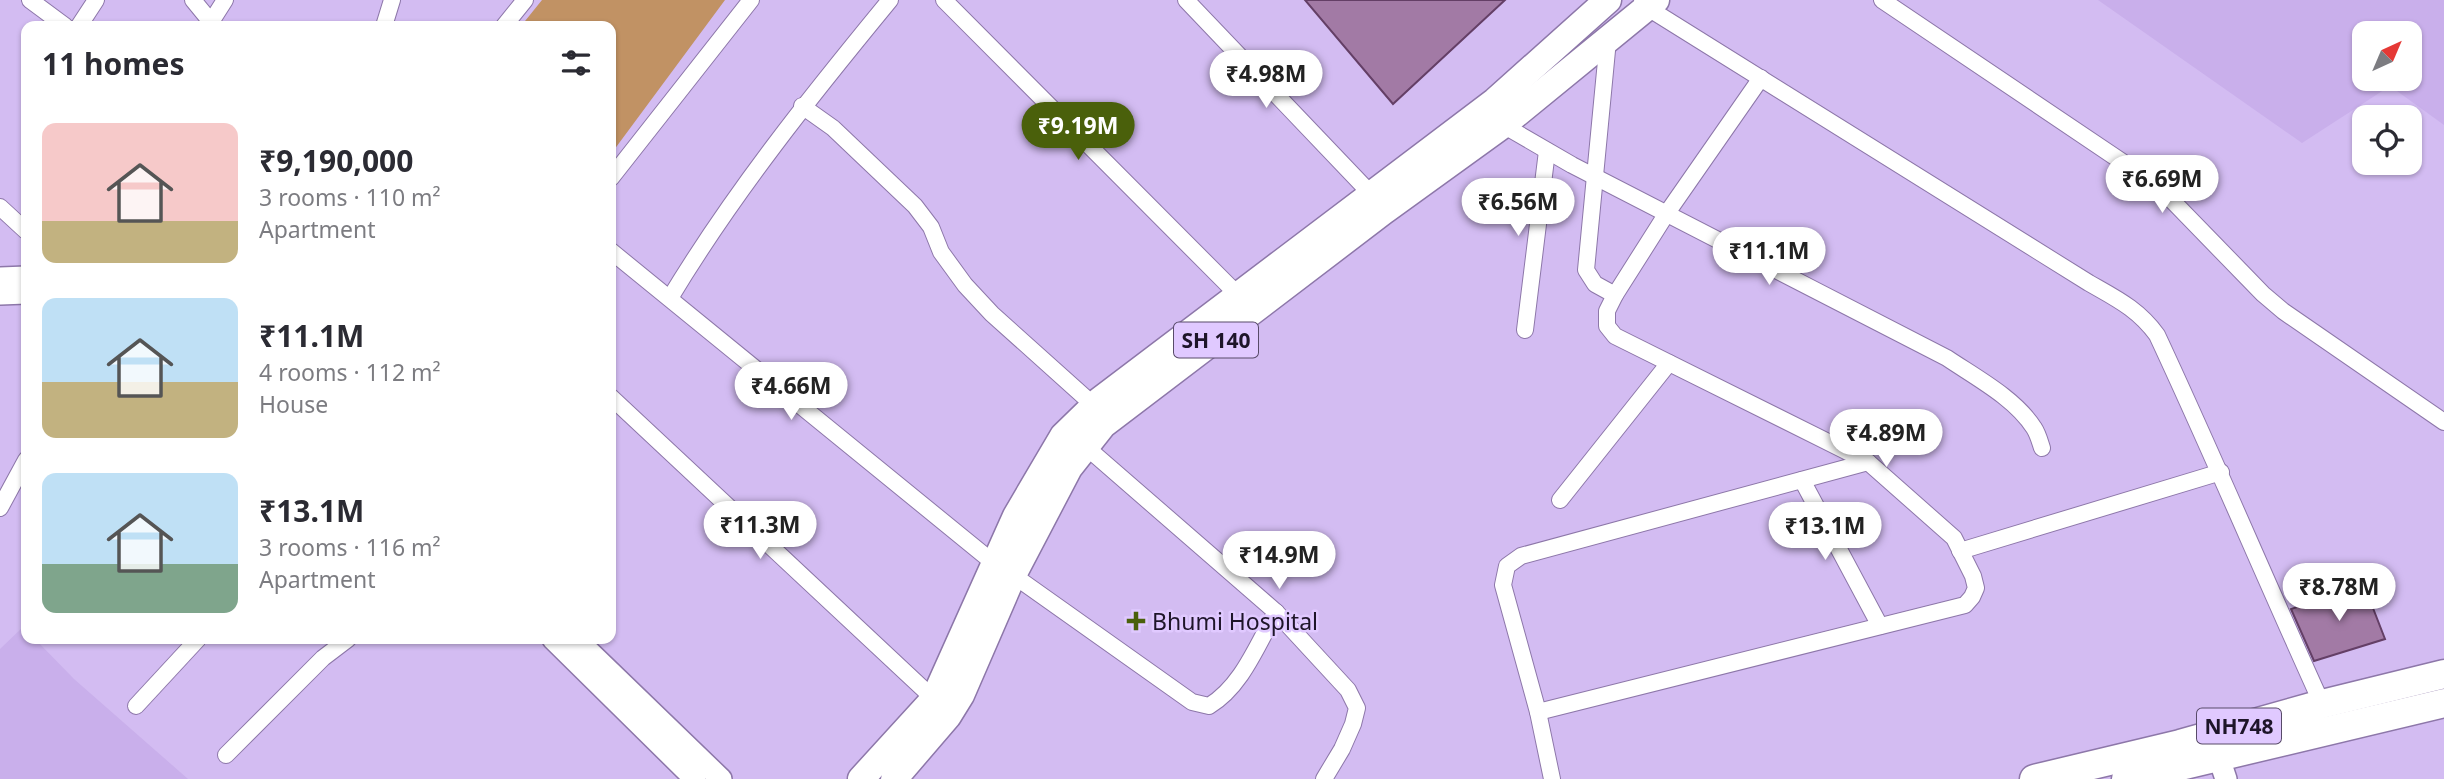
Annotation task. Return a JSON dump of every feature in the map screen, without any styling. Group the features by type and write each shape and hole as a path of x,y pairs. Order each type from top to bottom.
{"highway":[{"name":"NH748","path":"2218,757 2322,704 2444,674"},
{"name":"NH748","path":"2034,779 2218,757 2444,703"},
{"name":"NH748","path":"2126,779 2185,762"}],"main road":[{"name":"SH 140","path":"861,779 934,699 1004,569 1085,446 1101,413 1239,296 1495,101 1600,2"},
{"name":"SH 140","path":"894,779 948,716 961,695 1004,569 1016,516 1056,447 1071,427 1101,413 1503,125 1608,40 1648,3"}],"street":[{"path":"30,0 58,21"},
{"path":"82,21 96,0"},
{"path":"193,0 209,21"},
{"path":"213,21 225,0"},
{"path":"386,21 392,0"},
{"path":"508,21 525,0"},
{"path":"616,172 751,0"},
{"path":"670,298 705,239 802,106 890,0"},
{"path":"944,0 1239,296"},
{"path":"1186,0 1372,195"},
{"path":"1882,0 2158,186 2263,294 2283,311 2444,422"},
{"path":"1648,3 1761,78 2130,306 2145,319 2157,335 2221,472 2244,532 2322,704"},
{"path":"1608,40 1586,270 1595,284 1615,295"},
{"path":"1538,712 1965,605 1976,588 1954,538 1868,462 1615,336 1607,326 1607,311 1615,295 1667,213 1761,78"},
{"path":"802,106 833,128 915,206 931,227 941,252 965,285 992,314 1101,413"},
{"path":"1503,125 1595,177 1947,358 1993,388 2012,405 2034,427 2042,448"},
{"path":"1525,330 1547,151"},
{"path":"0,207 21,226"},
{"path":"616,255 1004,569 1192,702 1209,706 1225,696 1237,681 1276,612"},
{"path":"0,278 21,277"},
{"path":"0,294 21,293"},
{"path":"1560,500 1669,363"},
{"path":"616,402 934,699"},
{"path":"1085,446 1276,612 1348,690 1357,708 1342,749 1324,779"},
{"path":"1552,779 1538,712 1503,585 1507,566 1521,556 1868,462"},
{"path":"0,508 21,470"},
{"path":"1960,551 2221,472"},
{"path":"0,476 18,476"},
{"path":"1802,480 1880,626"},
{"path":"136,706 193,644"},
{"path":"226,755 323,659 342,644"},
{"path":"558,644 695,779"},
{"path":"581,644 721,779"}],"shaded area":[{"path":"542,0 725,0 616,147 616,21 525,21"},
{"path":"2098,0 2444,0 2444,125 2422,109 2422,105 2416,105 2397,91 2422,91 2422,21 2352,21 2352,91 2382,91 2361,105 2352,105 2352,111 2302,143"},
{"path":"21,629 21,644 40,644 74,679 188,779 0,779 0,649"}],"building":[{"path":"1305,0 1505,0 1393,104"},
{"path":"2364,585 2385,639 2314,661 2291,609"}],"place":[{"name":"Bhumi Hospital","path":"1136,621"}]}
